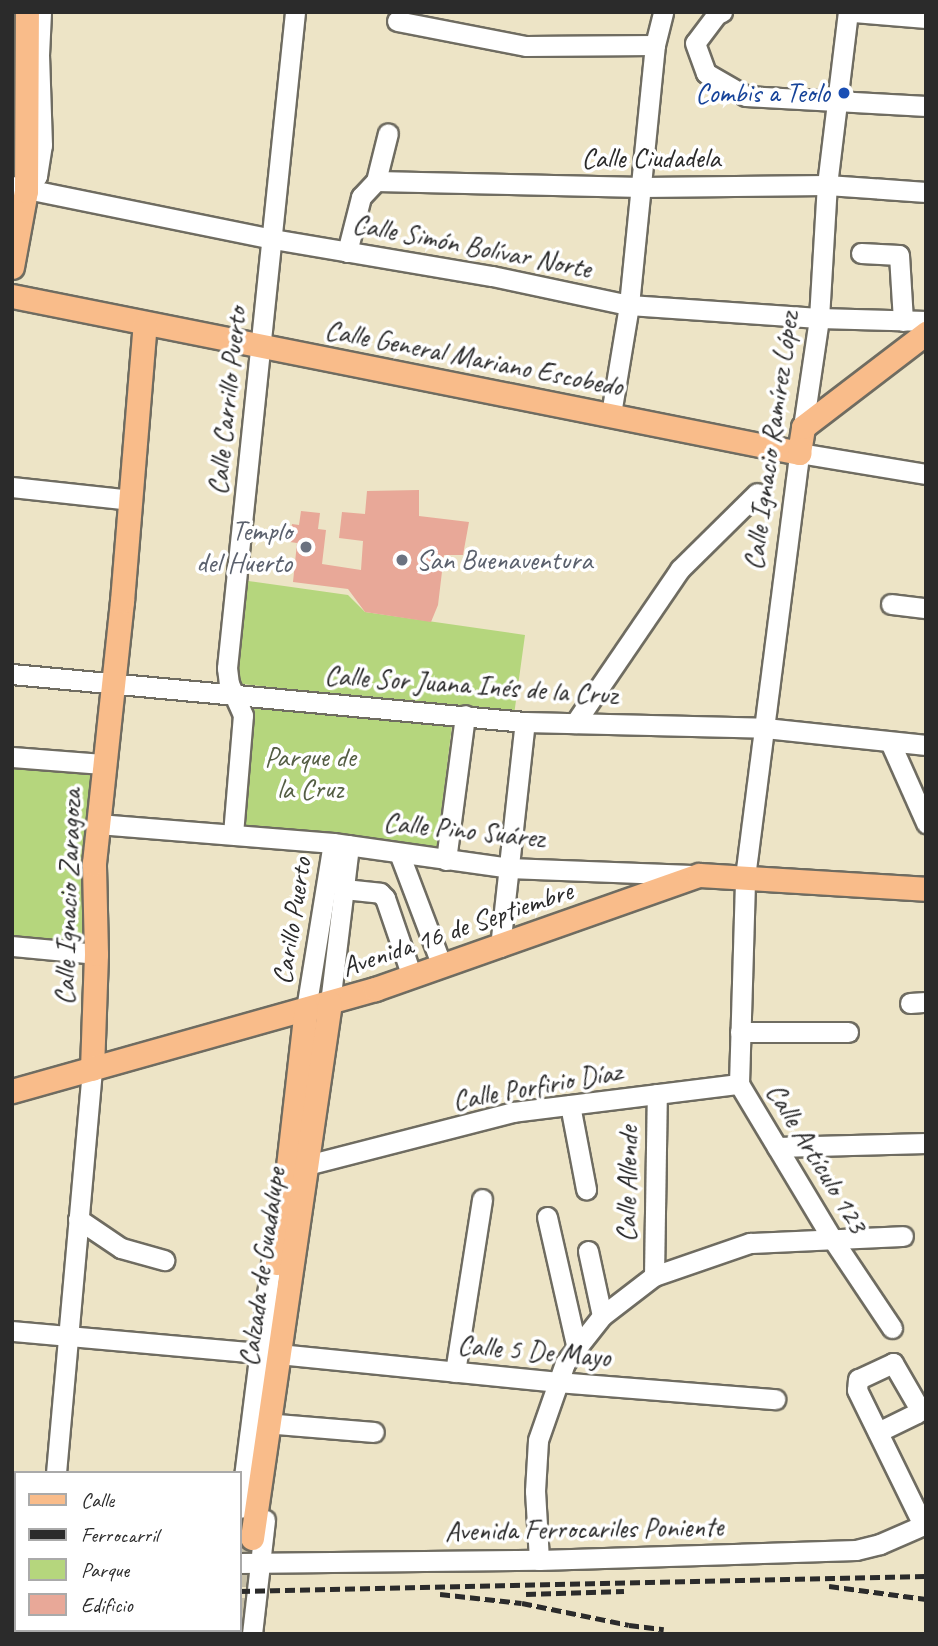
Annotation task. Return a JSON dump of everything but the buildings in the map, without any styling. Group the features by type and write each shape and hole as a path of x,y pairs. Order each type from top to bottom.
{"main road":[{"path":"12,267 29,86 27,12"},
{"name":"Calle General Mariano Escobedo","path":"12,296 799,453"},
{"name":"Calle Ignacio Zaragoza","path":"92,1069 96,954 94,863 114,682 145,324"},
{"path":"803,427 926,333"},
{"name":"Calle Ignacio Ramírez López","path":"799,453 803,427"},
{"name":"Avenida 16 de Septiembre","path":"12,1091 330,1003 500,947 699,875 926,889"},
{"name":"Calzada de Guadalupe","path":"291,1219 307,1165 330,1003"},
{"name":"Calzada de Guadalupe","path":"248,1538 291,1219 306,1009"}],"street":[{"path":"19,189 37,176 43,145 39,55 41,12"},
{"name":"Calle Carrillo Puerto","path":"233,834 243,715 229,684 227,668 274,239 295,12"},
{"path":"611,414 629,305 655,45 663,12"},
{"path":"722,12 717,14 695,43 706,73 746,96 926,106"},
{"name":"Calle Ignacio Ramírez López","path":"803,427 819,318 828,185 848,12"},
{"path":"854,12 926,18"},
{"path":"397,21 526,46 655,45"},
{"path":"347,251 361,197 376,181 388,134"},
{"name":"Calle Ciudadela","path":"376,181 642,187 828,185 926,192"},
{"name":"Calle Simón Bolívar Norte","path":"19,189 274,239 492,276 629,305 819,318 926,321"},
{"path":"862,254 899,256 903,321"},
{"name":"Calle Ignacio Ramírez López","path":"745,877 799,453"},
{"name":"Calle General Mariano Escobedo","path":"799,453 926,474"},
{"path":"12,487 131,500"},
{"path":"575,723 680,569 757,493"},
{"path":"891,604 926,608"},
{"name":"Calle Sor Juana Inés de la Cruz","path":"12,674 525,722 765,728 926,745"},
{"path":"446,860 465,715"},
{"path":"500,947 511,868 525,722"},
{"path":"890,742 926,823"},
{"path":"12,757 103,764"},
{"name":"Calle Pino Suárez","path":"97,824 341,844 511,868 650,871 699,875"},
{"name":"Carillo Puerto","path":"330,1003 344,889 341,844"},
{"name":"Carillo Puerto","path":"306,1009 341,844"},
{"path":"398,853 442,967"},
{"name":"Calle Artículo 123","path":"745,877 739,1084 831,1237 892,1328"},
{"path":"344,889 380,893 385,898 412,977"},
{"path":"12,946 96,954"},
{"path":"740,1032 848,1032"},
{"name":"Calle Ignacio Zaragoza","path":"56,1471 92,1069"},
{"name":"Calle Porfirio Díaz","path":"307,1165 513,1112 739,1084"},
{"name":"Calle Allende","path":"653,1276 657,1094"},
{"path":"570,1105 586,1189"},
{"path":"777,1147 926,1143"},
{"path":"455,1372 482,1199"},
{"path":"547,1217 576,1345"},
{"path":"78,1219 121,1248 164,1260"},
{"path":"242,1491 275,1235 291,1219 304,1243 277,1424 249,1563 252,1634"},
{"path":"539,1560 535,1491 538,1440 557,1382 576,1345 602,1316 653,1276 750,1243 831,1237 903,1236"},
{"path":"588,1251 602,1316"},
{"path":"12,1331 258,1353"},
{"name":"Calle 5 De Mayo","path":"288,1355 557,1382 775,1399"},
{"path":"277,1424 374,1432"},
{"path":"878,1432 925,1525"},
{"name":"Avenida Ferrocariles Poniente","path":"249,1563 539,1560 856,1550 880,1544 925,1525"},
{"path":"36,1632 165,1634"}],"green space":[{"path":"248,581 348,595 365,612 525,635 514,715 234,683"},
{"name":"Parque de la Cruz","path":"252,705 452,726 437,847 240,828"},
{"path":"12,757 103,764 96,954 12,946"}],"tunnel":[{"path":"242,1606 252,1538"}],"railway":[{"path":"242,1591 926,1576"},
{"path":"829,1586 926,1599"},
{"path":"526,1594 624,1591"},
{"path":"440,1594 522,1603 629,1625 664,1629"}],"place":[{"name":"Combis a Teolo","path":"844,93"},
{"name":"Templo del Huerto","path":"306,547"},
{"name":"San Buenaventura","path":"402,560"}]}
